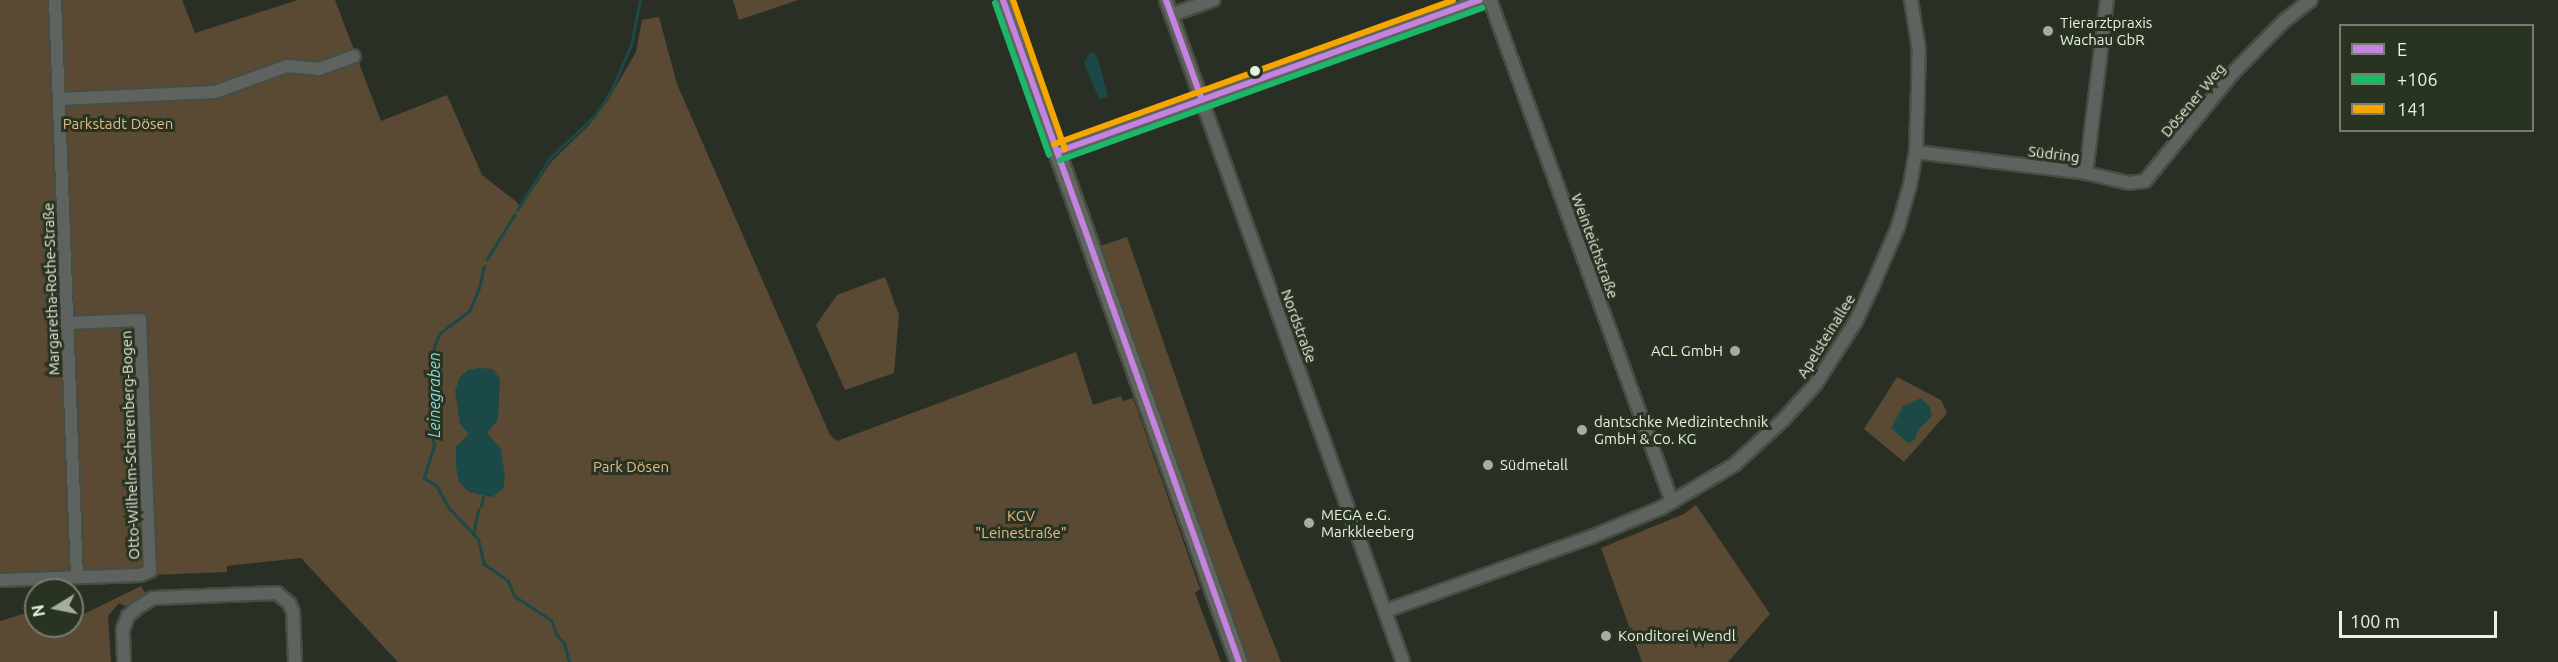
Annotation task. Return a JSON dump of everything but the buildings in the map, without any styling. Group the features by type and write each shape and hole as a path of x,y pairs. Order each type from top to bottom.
{"main road":[{"path":"1003,0 1239,662"}],"street":[{"name":"Margaretha-Rothe-Straße","path":"55,0 76,577"},
{"name":"Nordstraße","path":"1166,0 1403,662"},
{"path":"1171,15 1213,0"},
{"path":"1057,152 1480,0"},
{"name":"Weinteichstraße","path":"1490,0 1672,502"},
{"name":"Apelsteinallee","path":"1385,611 1591,537 1672,502 1734,465 1783,420 1815,385 1856,321 1898,227 1916,152 1918,50 1911,0"},
{"name":"Südring","path":"1916,152 2086,173 2108,0"},
{"name":"Dösener Weg","path":"2086,173 2129,183 2145,181 2233,73 2284,21 2311,0"},
{"path":"59,99 214,92 287,66 319,69 354,56"},
{"name":"Otto-Wilhelm-Scharenberg-Bogen","path":"67,323 140,320 150,571 140,575 76,577"},
{"path":"0,579 76,577"},
{"path":"124,662 123,628 128,616 136,608 153,598 278,593 289,603 293,612 295,662"}],"green space":[{"path":"0,0 182,0 195,33 298,0 335,0 381,121 376,123 447,95 482,175 518,203 520,208 551,162 588,126 608,100 636,52 642,20 659,17 677,84 830,435 837,441 1076,352 1093,405 1121,396 1123,401 1133,398 1200,589 1195,593 1221,662 398,662 301,558 227,566 227,572 24,578 24,580 0,581"},
{"path":"733,0 798,0 739,20"},
{"path":"1127,237 1228,528 1281,662 1239,662 1091,249"},
{"path":"885,277 899,315 894,373 845,390 816,325 837,295"},
{"path":"1897,377 1941,400 1947,413 1904,462 1864,429"},
{"path":"1696,505 1770,614 1728,662 1642,662 1601,548 1684,514"},
{"path":"141,586 146,594 125,606 119,603 108,616 111,662 0,662 0,621 24,614 24,638 84,638 84,614"}],"water":[{"path":"1090,52 1097,55 1108,97 1099,99 1084,63"},
{"path":"493,369 500,379 498,420 487,433 501,449 505,477 503,489 492,497 469,492 459,482 456,467 456,446 469,434 460,424 455,391 460,377 468,370"},
{"path":"1921,398 1930,407 1932,416 1918,430 1915,440 1908,443 1891,428 1903,406"}],"waterway":[{"name":"Leinegraben","path":"517,210 549,159 594,116 611,91 631,45 640,0"},
{"name":"Leinegraben","path":"487,259 514,215"},
{"name":"Leinegraben","path":"484,266 479,288 469,311 440,333 434,346 433,383 437,398 432,435 434,445 424,478 436,485 449,508 478,539 484,564 508,581 514,596 551,620 556,634 564,643 569,662"},
{"path":"481,506 483,497"},
{"path":"473,534 478,510"}],"transit line":[{"name":"E","path":"1003,0 1239,662"},
{"name":"141","path":"1013,0 1065,149"},
{"name":"E","path":"1166,0 1202,100"},
{"name":"141","path":"1054,144 1453,0"},
{"name":"E","path":"1057,152 1480,0"},
{"name":"+106","path":"995,3 1049,155"},
{"name":"+106","path":"1060,160 1483,8"}],"place":[{"name":"Tierarztpraxis Wachau GbR","path":"2048,31"},
{"name":"ACL GmbH","path":"1735,351"},
{"name":"dantschke Medizintechnik GmbH & Co. KG","path":"1582,430"},
{"name":"Südmetall","path":"1488,465"},
{"name":"MEGA e.G. Markkleeberg","path":"1309,523"},
{"name":"Konditorei Wendl","path":"1606,636"}],"park label":[{"name":"Parkstadt Dösen","path":"118,124"},
{"name":"Park Dösen","path":"631,467"},
{"name":"KGV \"Leinestraße\"","path":"1021,524"}]}
